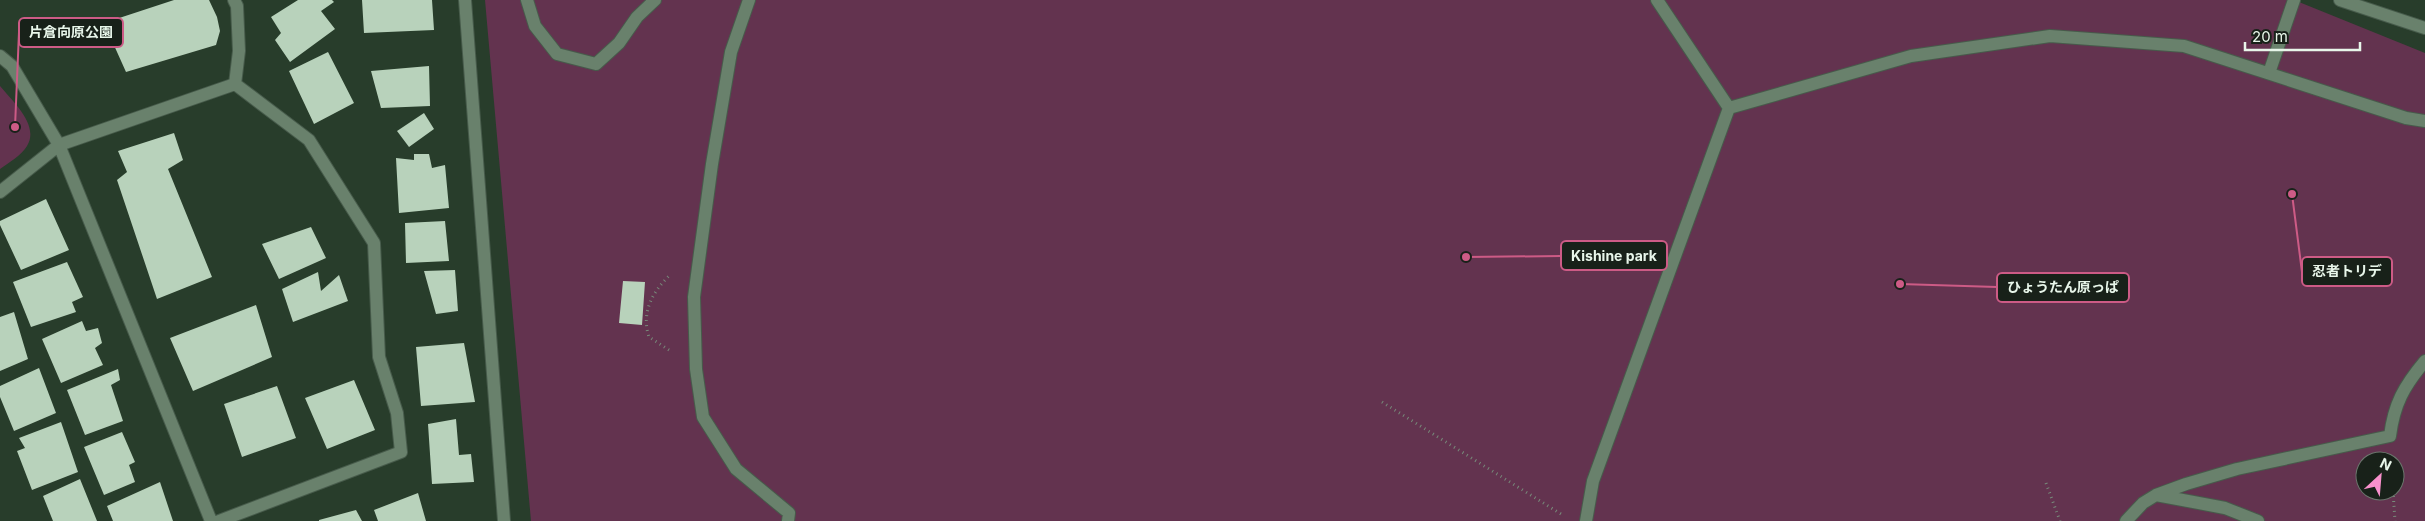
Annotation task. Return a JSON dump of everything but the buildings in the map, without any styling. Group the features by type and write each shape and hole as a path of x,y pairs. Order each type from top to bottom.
{"street":[{"path":"234,0 237,6 239,51 235,84"},
{"path":"465,0 504,521"},
{"path":"527,0 535,26 557,54 596,64 619,43 637,17 655,0"},
{"path":"749,0 731,52 711,173 694,297 696,368 703,417 736,469 789,513 788,521"},
{"path":"1657,0 1729,108"},
{"path":"2269,73 2294,0"},
{"path":"2340,0 2425,28"},
{"path":"1729,108 1911,56 2050,36 2184,46 2406,118 2425,121"},
{"path":"0,56 12,66 59,145 211,521"},
{"path":"0,192 59,145 235,84"},
{"path":"219,521 401,452 397,413 379,357 374,243 309,140 235,84"},
{"path":"1586,521 1594,481 1729,108"},
{"path":"2126,521 2143,503 2186,484 2237,469 2390,436 2392,415 2405,385 2425,361"},
{"path":"2156,496 2225,508 2258,521"}],"path":[{"path":"1382,402 1564,516"},
{"path":"2046,483 2060,521"},
{"path":"2394,501 2395,521"}],"shaded area":[{"path":"485,0 2294,0 2425,53 2425,521 531,521"},
{"path":"0,86 23,114 30,130 30,138 22,153 0,169"}],"place":[{"name":"片倉向原公園","path":"15,127"},
{"name":"忍者トリデ","path":"2292,194"},
{"name":"Kishine park","path":"1466,257"},
{"name":"ひょうたん原っぱ","path":"1900,284"}]}
